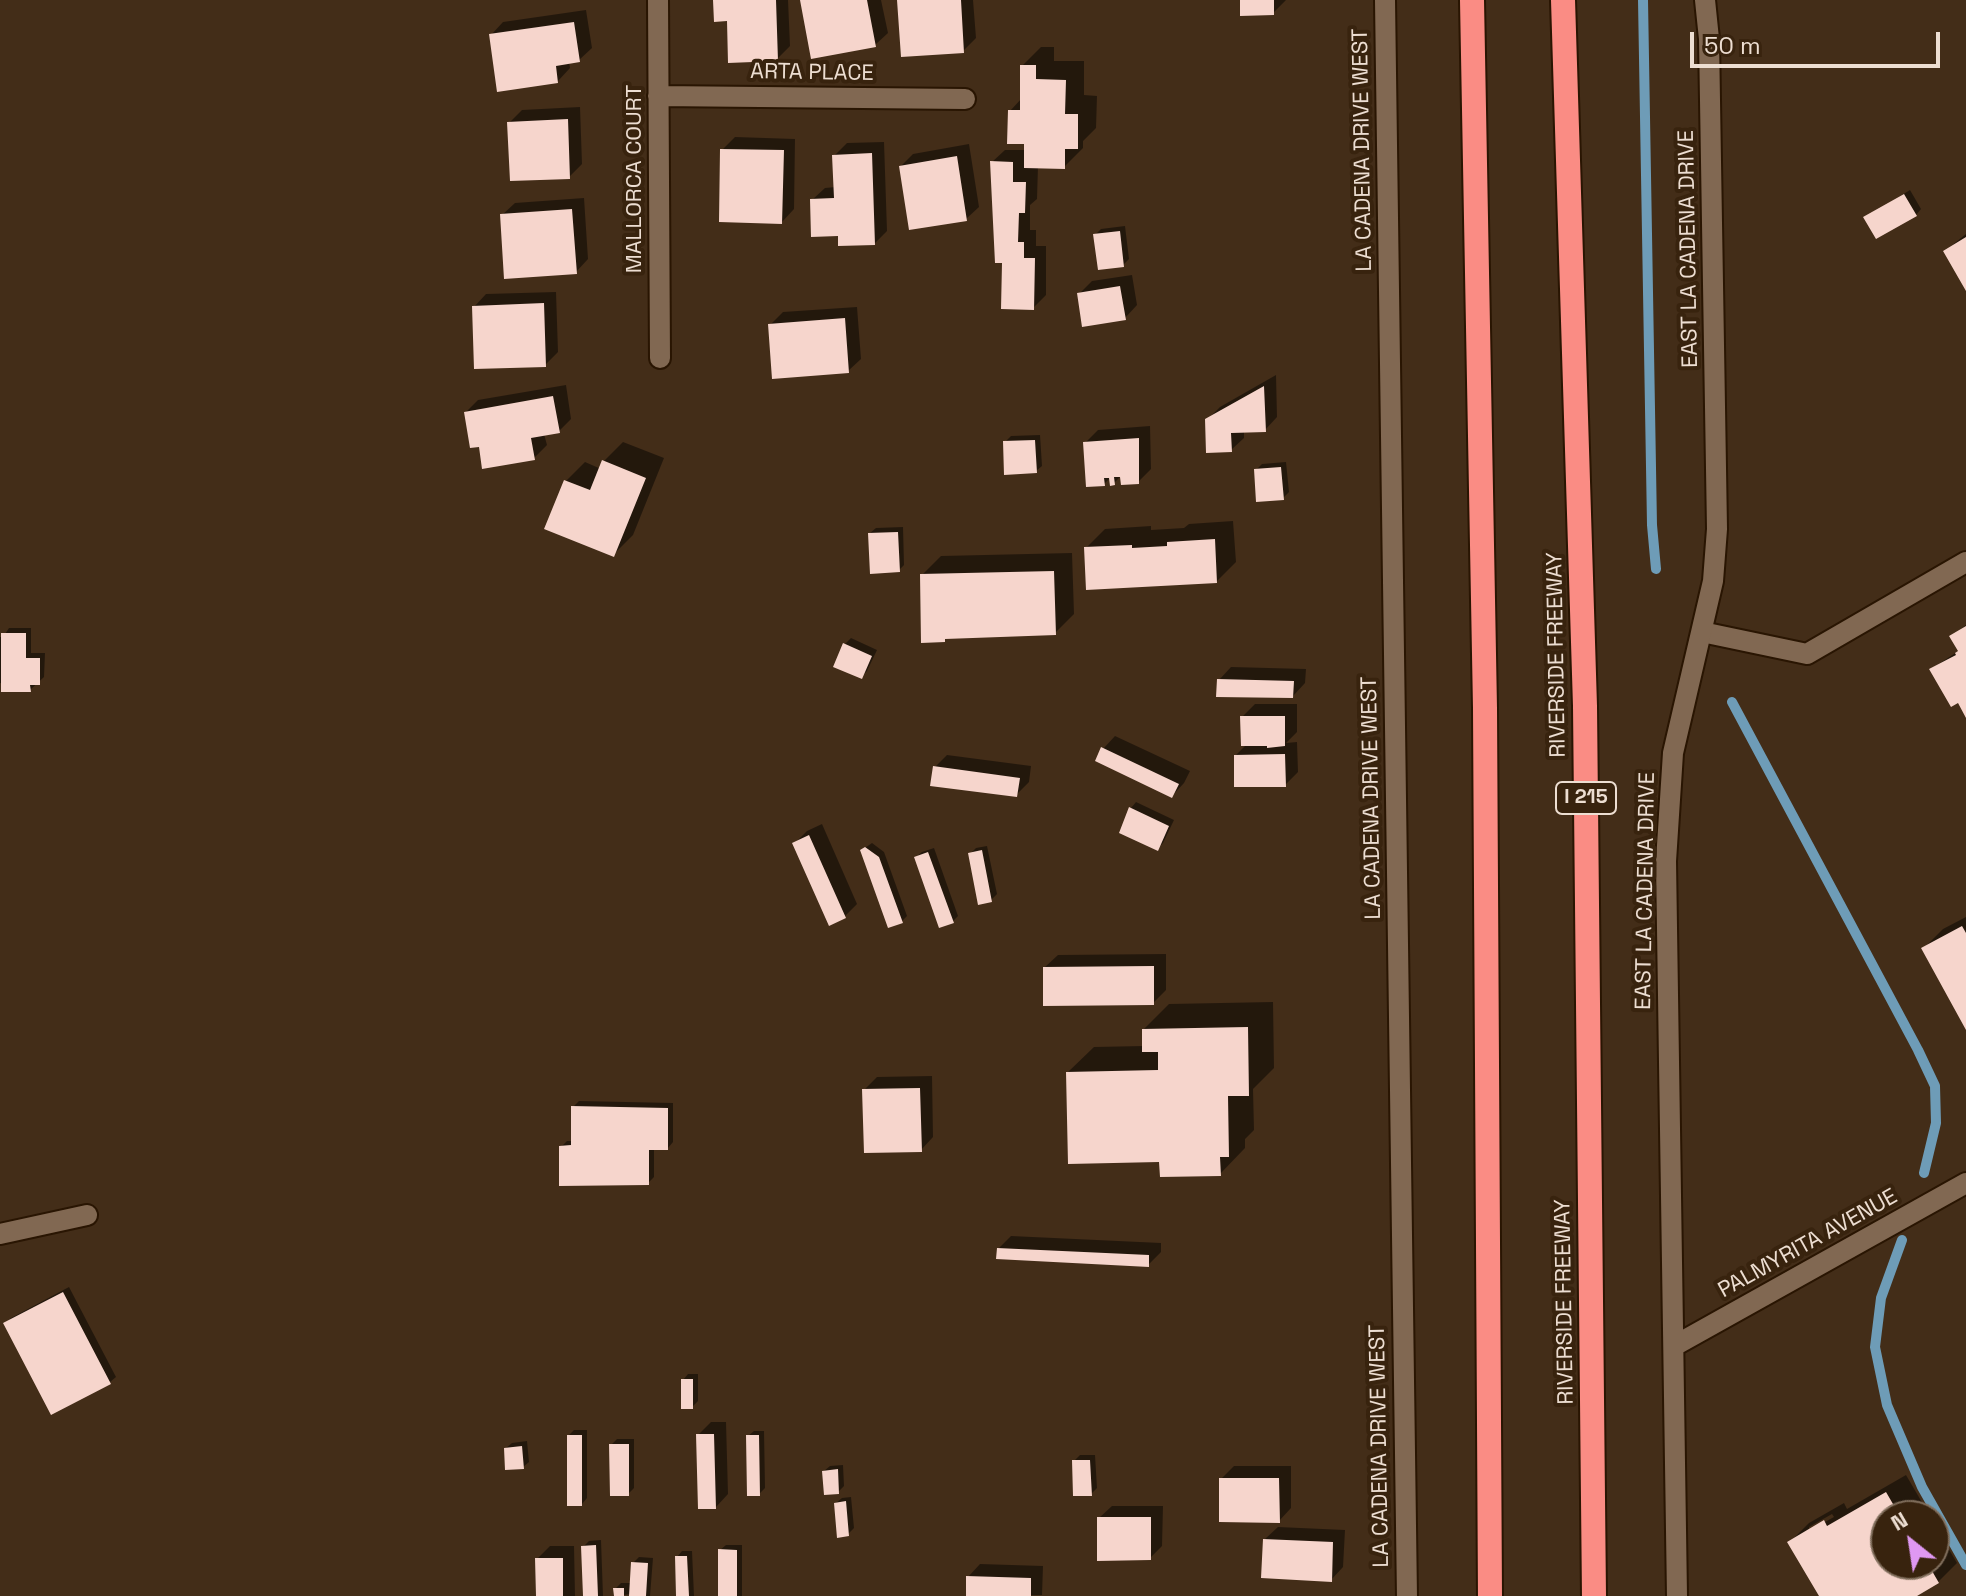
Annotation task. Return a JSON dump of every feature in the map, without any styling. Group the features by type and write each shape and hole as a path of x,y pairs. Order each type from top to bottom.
{"highway":[{"path":"1472,0 1485,724 1490,1596"},
{"name":"RIVERSIDE FREEWAY","path":"1563,0 1585,706 1594,1596"}],"main road":[{"name":"MALLORCA COURT","path":"658,0 660,358"},
{"name":"LA CADENA DRIVE WEST","path":"1385,0 1407,1596"},
{"name":"EAST LA CADENA DRIVE","path":"1677,1596 1666,861 1673,753 1713,581 1717,529 1709,39 1705,0"},
{"name":"ARTA PLACE","path":"658,96 965,99"},
{"path":"1702,632 1807,654 1966,562"},
{"name":"PALMYRITA AVENUE","path":"1674,1346 1966,1183"},
{"path":"0,1234 87,1215"}],"building":[{"path":"713,0 776,0 778,61 728,63 727,21 714,22"},
{"path":"800,0 867,0 876,47 811,59"},
{"path":"897,0 961,0 964,53 901,57"},
{"path":"1240,0 1274,0 1274,15 1240,16"},
{"path":"574,22 580,62 556,66 558,83 497,92 489,34"},
{"path":"1020,65 1036,65 1036,79 1066,80 1065,114 1078,114 1078,149 1065,149 1065,169 1024,168 1024,144 1007,144 1008,110 1020,110"},
{"path":"568,119 570,179 510,181 507,122"},
{"path":"720,149 784,150 782,224 719,222"},
{"path":"872,153 875,245 838,246 838,236 811,237 810,199 834,198 832,155"},
{"path":"957,156 967,221 909,230 899,166"},
{"path":"990,161 1013,162 1013,182 1026,182 1025,213 1019,213 1018,242 1024,242 1024,258 1035,258 1034,310 1001,309 1002,263 995,263"},
{"path":"1904,194 1917,216 1876,239 1863,217"},
{"path":"572,209 577,274 504,279 500,214"},
{"path":"1120,231 1124,267 1098,270 1093,234"},
{"path":"1966,237 1966,291 1943,251"},
{"path":"1120,286 1126,320 1082,327 1077,293"},
{"path":"544,303 546,367 474,369 472,306"},
{"path":"845,318 849,373 772,379 768,324"},
{"path":"1264,386 1266,432 1231,433 1232,452 1206,453 1205,419"},
{"path":"553,396 560,433 531,438 535,460 482,469 479,447 470,448 464,412"},
{"path":"1139,438 1139,484 1121,485 1120,477 1114,477 1115,485 1110,486 1109,478 1104,478 1105,486 1086,487 1083,442"},
{"path":"1035,440 1037,473 1004,475 1003,441"},
{"path":"602,460 646,478 614,557 544,529 564,480 590,490"},
{"path":"1281,467 1284,500 1256,502 1254,469"},
{"path":"898,532 900,572 870,574 868,533"},
{"path":"1215,539 1217,583 1086,590 1084,547 1167,546 1167,542"},
{"path":"1054,571 1056,635 945,639 945,642 921,643 920,574"},
{"path":"1966,626 1966,718 1958,703 1951,707 1929,669 1956,655 1958,651 1949,636"},
{"path":"1,633 26,633 26,658 40,658 40,685 30,685 31,692 1,692"},
{"path":"843,643 872,656 862,679 833,667"},
{"path":"1217,679 1294,681 1293,698 1216,697"},
{"path":"1240,716 1285,716 1285,746 1241,746"},
{"path":"1101,747 1179,784 1172,798 1095,761"},
{"path":"1285,754 1286,787 1234,787 1234,755"},
{"path":"933,766 1020,778 1017,797 930,786"},
{"path":"1129,807 1169,826 1158,851 1119,833"},
{"path":"809,835 846,918 829,926 792,843"},
{"path":"865,847 879,857 903,923 888,928 860,850"},
{"path":"982,850 992,902 978,905 968,853"},
{"path":"928,852 954,923 939,928 914,857"},
{"path":"1962,926 1966,933 1966,1030 1921,948"},
{"path":"1154,966 1154,1005 1043,1006 1043,967"},
{"path":"1248,1027 1249,1096 1228,1096 1229,1157 1220,1157 1221,1176 1160,1177 1159,1162 1068,1164 1066,1072 1158,1070 1158,1052 1142,1052 1142,1029"},
{"path":"920,1088 922,1152 864,1153 862,1089"},
{"path":"571,1106 668,1108 668,1150 649,1150 649,1185 559,1186 559,1146 571,1145"},
{"path":"997,1248 1149,1255 1149,1267 996,1259"},
{"path":"63,1292 111,1384 51,1415 3,1323"},
{"path":"681,1379 693,1379 693,1409 681,1409"},
{"path":"696,1434 714,1434 716,1509 698,1509"},
{"path":"567,1435 582,1435 582,1506 567,1506"},
{"path":"746,1435 759,1435 760,1496 747,1496"},
{"path":"609,1444 629,1444 629,1496 610,1496"},
{"path":"522,1446 524,1469 505,1470 504,1448"},
{"path":"1072,1460 1090,1460 1092,1496 1073,1496"},
{"path":"838,1469 839,1494 824,1495 822,1471"},
{"path":"1219,1478 1279,1478 1280,1523 1219,1522"},
{"path":"1886,1492 1891,1500 1872,1500"},
{"path":"846,1501 849,1536 837,1538 834,1503"},
{"path":"1870,1501 1870,1580 1937,1580 1939,1583 1917,1596 1819,1596 1787,1542 1824,1520 1827,1526"},
{"path":"1097,1517 1151,1517 1151,1560 1097,1561"},
{"path":"1263,1539 1333,1542 1332,1582 1261,1578"},
{"path":"596,1545 598,1596 583,1596 581,1546"},
{"path":"718,1549 737,1550 737,1596 718,1596"},
{"path":"675,1556 687,1556 689,1596 676,1596"},
{"path":"535,1558 563,1558 563,1596 536,1596"},
{"path":"631,1562 648,1563 646,1596 629,1596"},
{"path":"966,1576 1031,1578 1031,1596 966,1596"},
{"path":"613,1588 624,1588 624,1596 614,1596"}],"waterway":[{"path":"1643,0 1652,525 1656,569"},
{"path":"1732,702 1935,1086 1936,1123 1924,1173"},
{"path":"1902,1240 1881,1298 1875,1347 1887,1405 1922,1487 1966,1565"}]}
